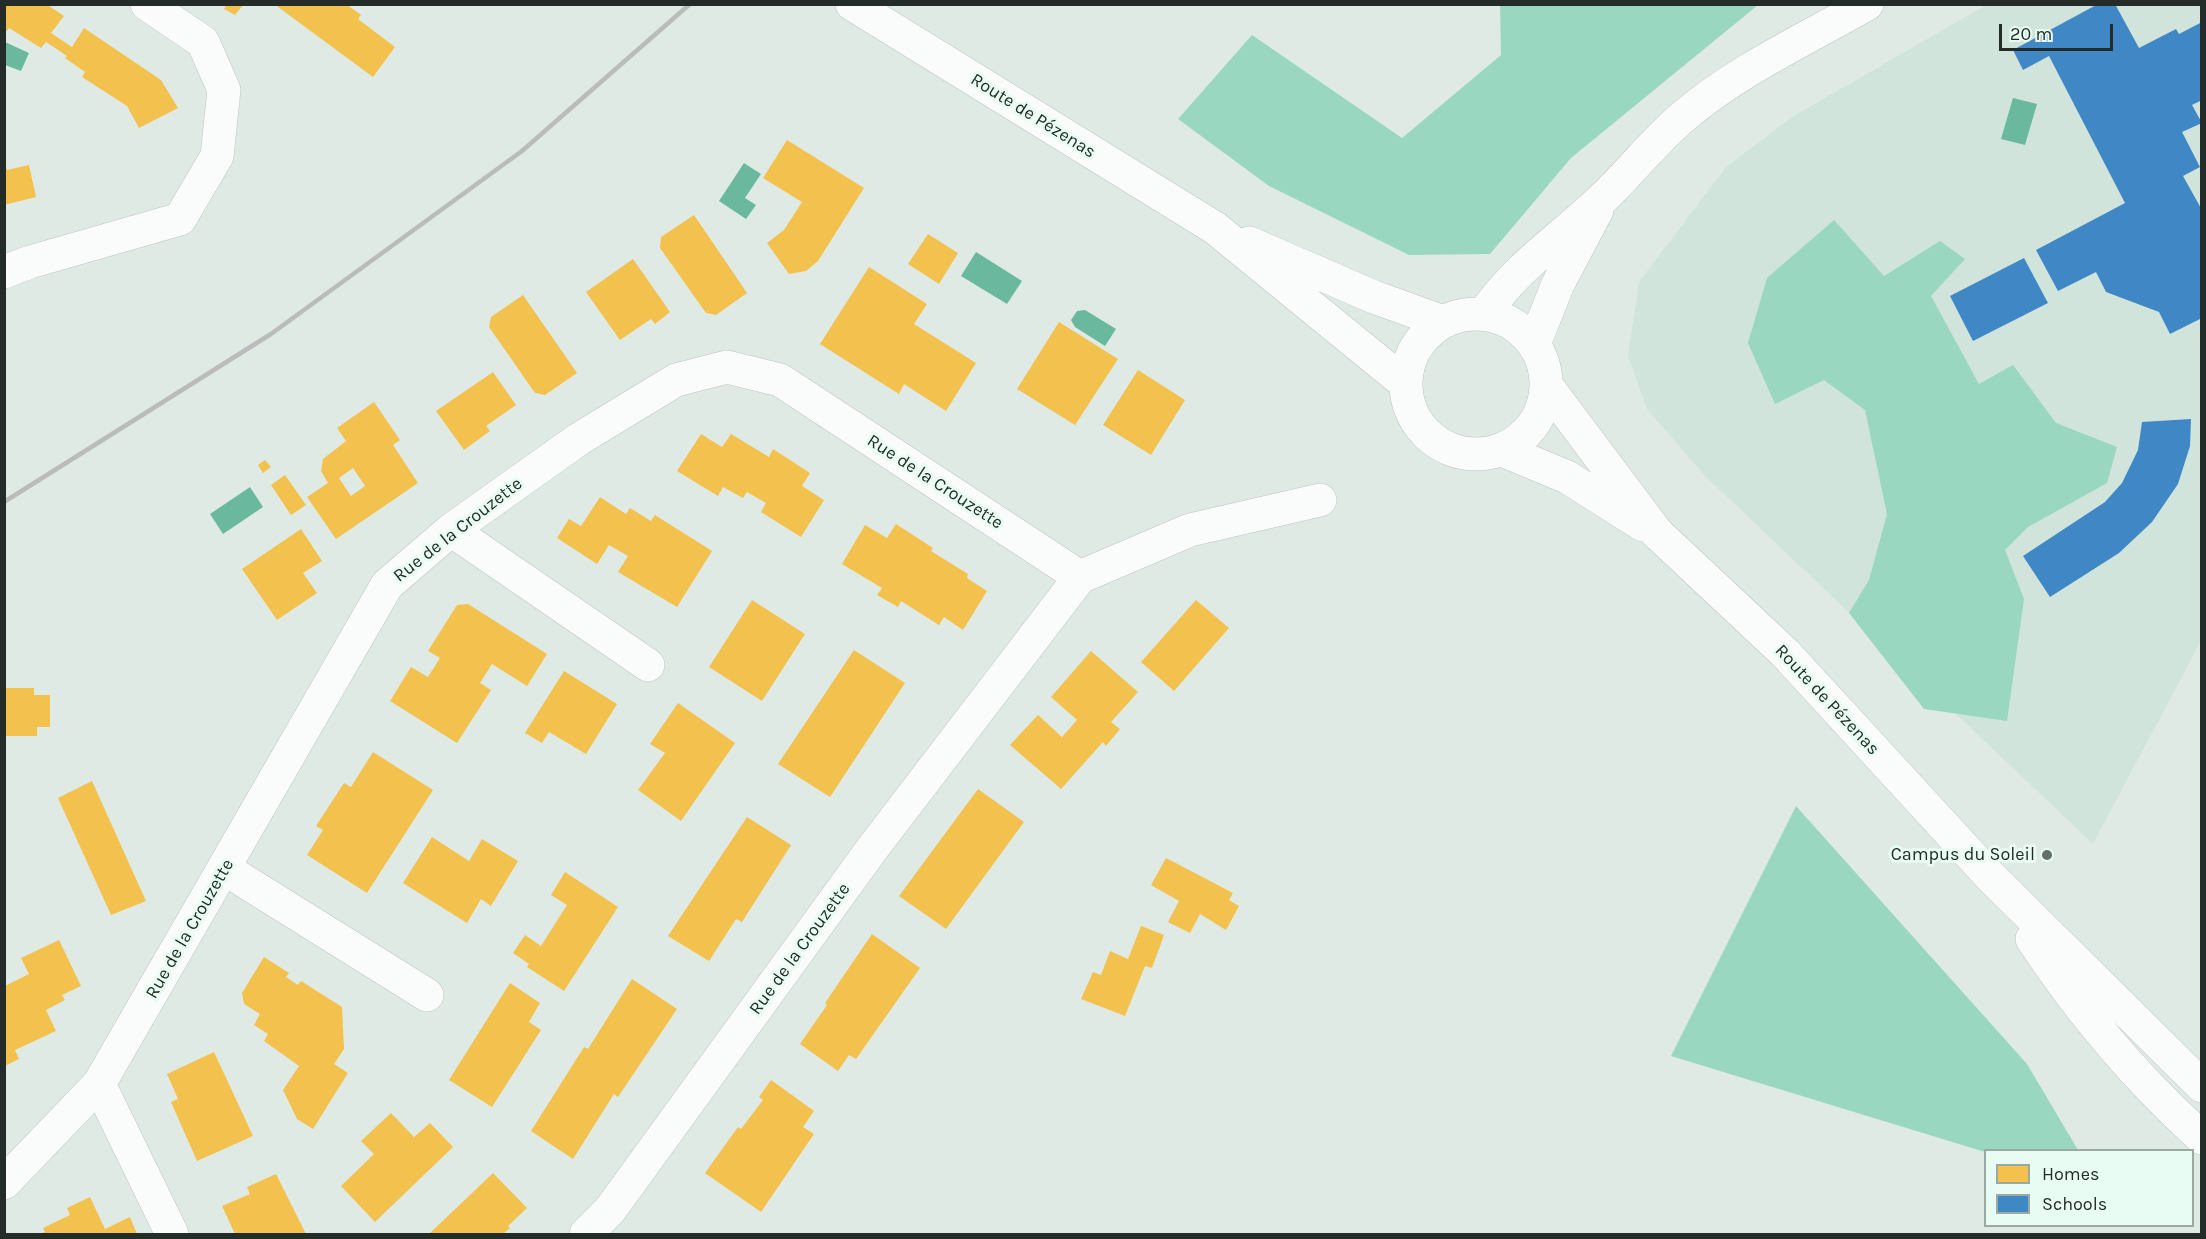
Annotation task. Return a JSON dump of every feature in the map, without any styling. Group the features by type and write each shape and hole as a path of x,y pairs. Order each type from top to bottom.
{"street":[{"path":"4,272 30,262 180,219 217,156 224,90 203,42 147,4"},
{"name":"Route de Pézenas","path":"852,4 1215,228 1405,383"},
{"path":"1484,314 1498,293 1525,265 1601,200 1625,173 1685,115 1751,70 1867,4"},
{"path":"1534,344 1558,284 1601,200"},
{"name":"Route de Pézenas","path":"1215,228 1374,297 1443,322"},
{"path":"1484,314 1512,324 1534,344 1543,364 1546,385 1537,419 1522,437 1502,450 1475,455 1461,453 1436,442 1425,434 1410,411 1405,383 1408,364 1416,347 1428,333 1443,322 1463,315 1484,314"},
{"name":"Rue de la Crouzette","path":"4,1183 99,1084 387,585 451,530 579,439 676,380 727,367 780,380 1080,577"},
{"name":"Route de Pézenas","path":"1546,385 1658,533 1785,653 1989,875 2202,1086"},
{"name":"Route de Pézenas","path":"1502,450 1567,477 1658,533"},
{"name":"Rue de la Crouzette","path":"586,1234 610,1210 872,849 1080,577 1190,530 1320,500"},
{"path":"451,530 648,665"},
{"path":"225,869 427,995"},
{"name":"Route de Pézenas","path":"1989,875 2071,998 2167,1107 2202,1138"},
{"path":"99,1084 172,1234"}],"shaded area":[{"path":"1500,5 1758,5 1571,158 1490,254 1409,255 1269,186 1178,119 1252,35 1402,138 1501,55"},
{"path":"1986,5 2201,5 2201,641 2093,844 1705,476 1647,409 1628,356 1639,282 1726,167 1792,117"},
{"path":"5,42 29,53 21,71 5,65"},
{"path":"2013,98 2037,104 2025,145 2001,139"},
{"path":"744,163 761,174 745,198 756,205 746,219 719,201"},
{"path":"1834,220 1884,276 1940,241 1965,259 1931,296 1979,384 2013,365 2056,423 2117,447 2107,483 2028,527 2005,550 2024,599 2007,721 1924,709 1849,613 1869,580 1887,514 1865,410 1824,380 1775,404 1748,343 1767,278"},
{"path":"976,252 1022,281 1007,304 961,276"},
{"path":"1085,310 1116,329 1105,346 1075,327 1071,320 1077,311"},
{"path":"250,487 263,507 223,534 210,514"},
{"path":"1796,806 2027,1064 2077,1149 1984,1149 1984,1152 1671,1056"}],"building: Homes":[{"path":"4,4 46,4 64,16 51,33 72,47 84,28 161,80 178,108 139,128 127,106 82,77 85,72 65,58 67,56 46,42 41,48 9,28 7,31 4,30"},
{"path":"227,4 244,4 235,15 224,9"},
{"path":"274,4 346,4 361,15 358,19 395,47 373,77"},
{"path":"787,140 864,188 818,261 806,271 789,274 767,243 784,230 802,202 763,178"},
{"path":"4,160 7,170 29,165 36,197 4,205"},
{"path":"694,215 747,293 716,315 706,313 660,248 661,237"},
{"path":"928,234 958,253 939,284 908,264"},
{"path":"633,259 670,312 655,324 651,319 620,340 586,292"},
{"path":"869,267 927,304 914,324 976,363 946,411 904,384 899,394 820,344"},
{"path":"523,295 577,373 545,395 535,393 489,327 491,317"},
{"path":"1059,322 1118,359 1075,425 1017,389"},
{"path":"1138,370 1185,400 1151,455 1103,425"},
{"path":"493,372 516,405 486,426 490,431 464,450 436,411"},
{"path":"374,402 400,440 393,445 418,483 336,539 307,497 328,483 321,471 323,459 346,441 337,428","holes":["353,468 365,486 351,496 339,478"]},
{"path":"701,434 722,447 731,434 769,457 773,449 810,473 802,486 824,500 801,537 761,512 766,503 747,492 743,498 723,487 718,496 677,471"},
{"path":"265,460 271,467 263,473 258,465"},
{"path":"285,475 306,505 291,515 271,485"},
{"path":"600,497 626,514 630,508 651,521 655,515 712,551 677,607 618,572 628,556 609,545 597,564 557,538 569,519 581,526"},
{"path":"896,524 933,548 931,551 968,574 967,578 987,591 963,630 944,617 939,625 901,601 898,607 877,595 882,588 842,564 865,525 887,538"},
{"path":"301,529 322,561 303,573 317,593 277,620 242,569"},
{"path":"752,600 805,634 762,701 709,667"},
{"path":"1196,600 1229,628 1174,691 1141,662"},
{"path":"468,604 547,654 527,686 492,664 480,683 491,690 457,743 390,701 411,667 428,677 440,658 428,651 457,605"},
{"path":"854,650 905,683 830,797 778,764"},
{"path":"1091,651 1138,692 1111,722 1120,729 1106,746 1103,742 1061,789 1010,745 1038,715 1062,737 1077,720 1051,697"},
{"path":"564,671 617,704 586,754 549,732 542,743 525,733"},
{"path":"4,688 34,688 34,695 50,695 50,727 37,727 37,736 4,736"},
{"path":"678,703 735,743 681,821 638,790 665,753 650,744"},
{"path":"373,752 433,790 367,893 307,855 323,830 316,826 344,783 351,787"},
{"path":"92,781 146,901 111,915 58,798"},
{"path":"978,789 1024,822 946,929 899,896"},
{"path":"747,817 791,845 742,922 736,919 709,961 668,936"},
{"path":"432,837 469,861 482,839 518,861 491,906 481,899 467,923 403,883"},
{"path":"1166,858 1233,893 1229,900 1239,906 1226,930 1200,914 1190,933 1168,922 1179,901 1151,885"},
{"path":"565,872 618,907 564,991 527,967 529,964 513,953 525,935 541,946 567,905 551,895"},
{"path":"1141,926 1164,935 1152,968 1145,966 1125,1016 1081,999 1093,972 1101,975 1110,951 1128,959"},
{"path":"872,934 920,968 856,1059 849,1055 838,1071 800,1044"},
{"path":"59,940 81,986 62,995 65,1000 46,1010 56,1031 15,1050 19,1059 5,1066 5,986 29,974 21,958"},
{"path":"264,957 289,973 286,977 298,985 301,981 342,1007 344,1049 334,1064 348,1073 313,1129 297,1119 283,1090 299,1066 264,1041 268,1034 254,1025 260,1014 244,1004 242,993"},
{"path":"632,979 677,1009 618,1097 614,1094 573,1159 531,1131 584,1047 588,1049"},
{"path":"510,983 540,1003 529,1022 541,1030 492,1107 449,1080"},
{"path":"214,1052 253,1136 197,1161 171,1102 178,1099 167,1074"},
{"path":"771,1080 814,1111 803,1127 814,1134 761,1212 705,1173 738,1127 741,1129 763,1100 759,1097"},
{"path":"391,1113 414,1137 430,1123 453,1147 375,1222 341,1186 374,1154 361,1141"},
{"path":"493,1173 527,1208 508,1226 510,1228 503,1234 429,1234"},
{"path":"276,1174 306,1234 235,1234 222,1206 250,1194 247,1187"},
{"path":"90,1197 105,1229 130,1217 137,1234 39,1234 45,1232 43,1228 70,1215 67,1208"}],"building: Schools":[{"path":"2098,4 2115,4 2139,48 2176,29 2179,34 2202,22 2202,100 2192,105 2202,123 2182,132 2200,167 2183,176 2202,210 2202,318 2170,334 2159,312 2106,292 2096,272 2058,291 2036,250 2125,203 2049,56 2023,70 2013,50"},
{"path":"2024,258 2048,303 1973,341 1950,296"},
{"path":"2191,419 2190,446 2178,484 2152,522 2119,553 2050,597 2023,556 2105,502 2122,483 2138,450 2142,422"}],"railway":[{"path":"4,502 271,334 522,151 690,4"}],"place":[{"name":"Campus du Soleil","path":"2047,855"}]}
